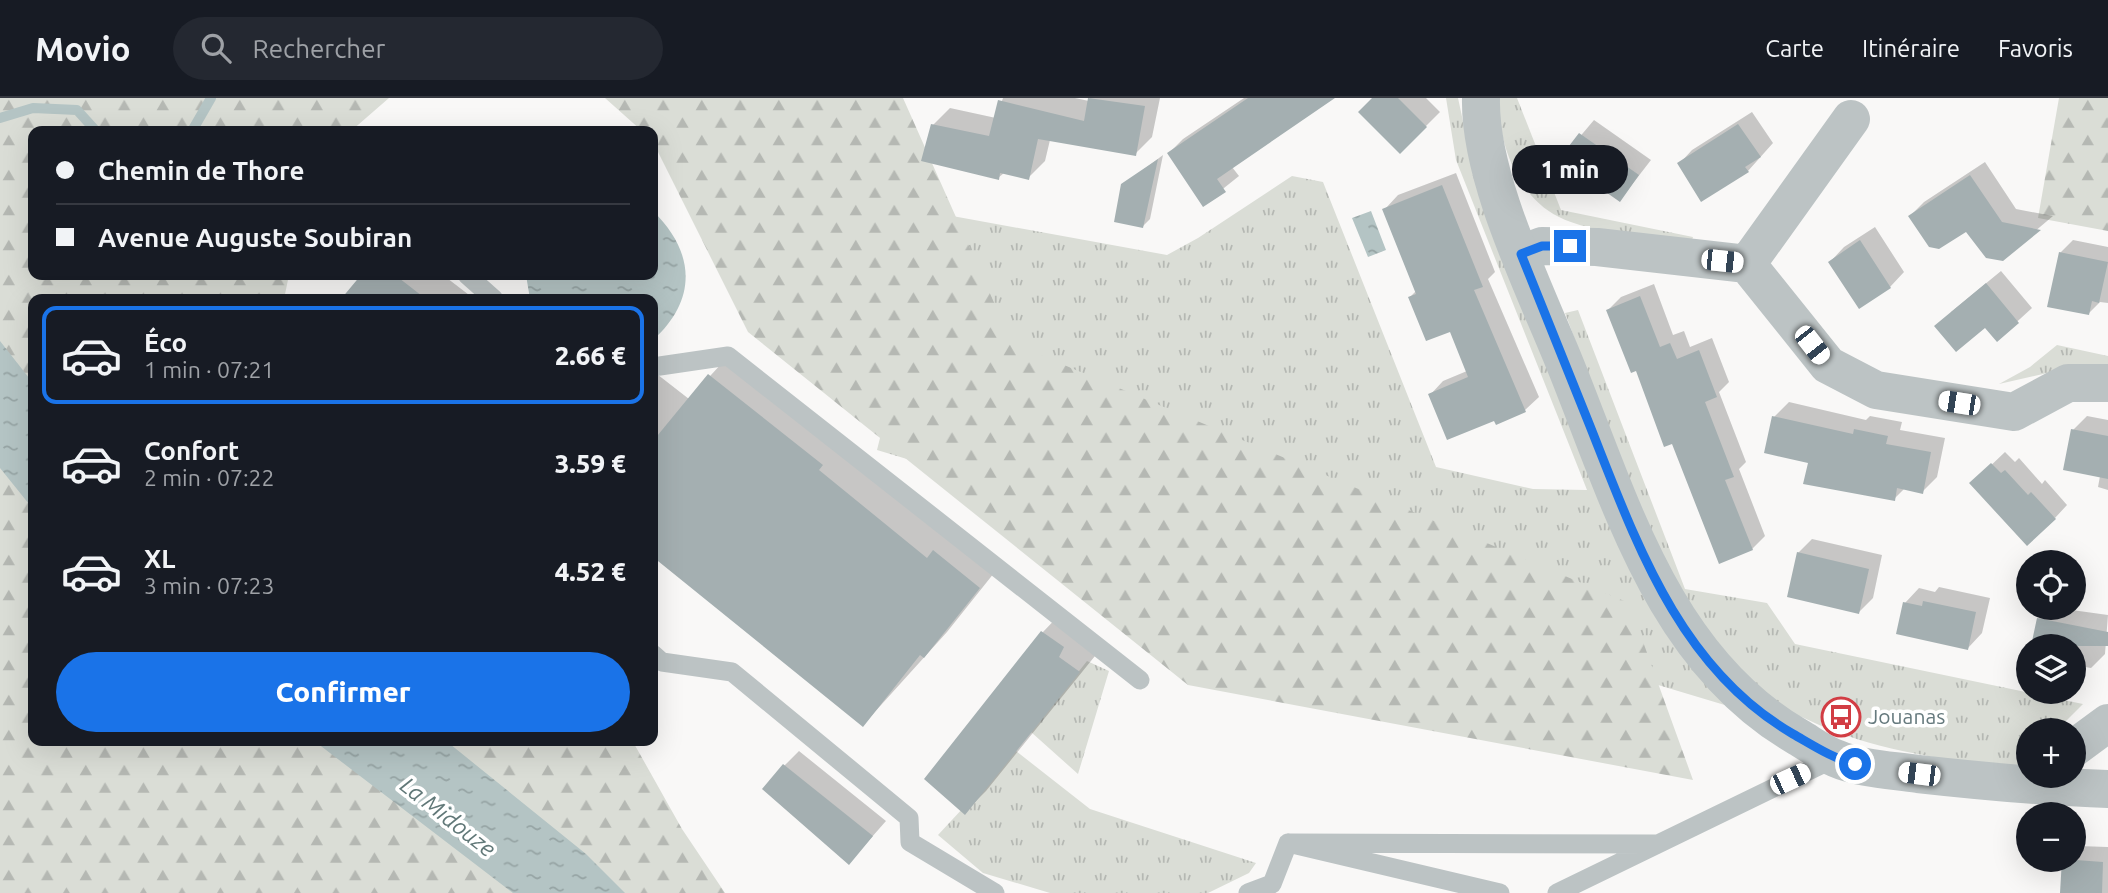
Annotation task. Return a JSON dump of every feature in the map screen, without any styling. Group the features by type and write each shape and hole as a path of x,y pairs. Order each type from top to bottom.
{"street":[{"path":"1480,98 1488,163 1521,254 1628,522 1669,608 1703,657 1744,700 1780,727 1835,758 1875,769 2016,778"},
{"path":"1747,264 1851,119"},
{"path":"1521,254 1542,246 1597,247 1747,264 1828,365 1876,390 2014,412 2068,383 2108,383"},
{"path":"2086,739 2108,723"},
{"path":"2086,786 2108,789"}],"lane":[{"path":"473,280 488,294"},
{"path":"658,366 728,356 1140,680"},
{"path":"658,658 662,662 732,673 909,818 910,842 995,893"},
{"path":"1558,893 1835,758"},
{"path":"1288,843 1655,844"},
{"path":"1248,893 1272,884 1288,843"},
{"path":"1288,843 1500,893"}],"green space":[{"path":"0,98 389,98 357,126 28,126 28,280 288,280 285,294 28,294 28,746 635,746 682,829 725,893 0,893"},
{"path":"605,98 903,98 1012,343 1629,603 1693,780 1188,685 748,332 658,152 658,126 636,126"},
{"path":"1446,98 1458,98 1470,154 1738,709 877,450 936,213 1167,255 1198,238 1292,176 1323,182 1436,467 1533,489 1587,490 1456,160"},
{"path":"1498,98 1517,98 1561,210 1693,237 1690,247 1572,223 1544,208 1521,182 1513,166 1502,132"},
{"path":"2059,98 2108,98 2108,231 2038,218"},
{"path":"1578,310 1685,589 1767,603 1795,644 2016,690 2016,704 2083,704 2069,718 2016,718 2016,768 1939,758 1884,747 1830,730 1770,702 1734,667 1701,624 1672,575 1623,468 1565,313"},
{"path":"2057,345 2108,356 2108,365 2074,367 1999,384 2030,367"},
{"path":"1087,661 1109,671 1078,774 1031,732"},
{"path":"1016,751 1090,809 1256,863 1249,873 1208,893 1050,893 983,873 938,835"}],"water":[{"path":"1371,211 1386,250 1368,257 1352,218"},
{"path":"658,217 677,243 686,275 678,308 658,335 658,294 529,294 527,280 658,280"},
{"path":"0,341 28,377 28,503 0,468"},
{"name":"La Midouze","path":"321,746 452,746 586,854 625,893 513,893"}],"building":[{"path":"1088,98 1145,106 1136,156 1038,139 1029,180 1000,173 999,180 921,161 931,124 989,136 998,100 1084,121"},
{"path":"1248,98 1335,98 1217,179 1226,192 1203,207 1167,153"},
{"path":"1372,98 1398,98 1427,127 1400,154 1358,112"},
{"path":"1738,124 1761,157 1745,167 1749,172 1701,202 1677,163"},
{"path":"1579,133 1639,175 1620,202 1559,159"},
{"path":"1158,159 1143,228 1114,222 1121,184"},
{"path":"1970,175 2002,222 2041,230 2003,261 1986,258 1966,232 1939,249 1929,247 1908,216"},
{"path":"1442,185 1483,287 1474,290 1526,412 1496,425 1494,421 1447,440 1428,394 1468,377 1450,332 1426,341 1408,297 1416,294 1382,209"},
{"path":"1860,240 1891,288 1859,309 1828,262"},
{"path":"2059,252 2108,262 2099,303 2092,301 2089,315 2047,307"},
{"path":"357,280 401,280 420,294 345,294"},
{"path":"1986,283 2019,323 1997,342 1985,328 1956,352 1934,326"},
{"path":"1640,296 1660,347 1670,343 1677,359 1699,350 1717,397 1705,402 1734,477 1725,480 1753,550 1719,564 1672,444 1664,447 1636,371 1631,373 1606,310"},
{"path":"708,374 823,465 819,470 927,558 933,550 980,588 924,658 920,655 863,727 658,561 658,435"},
{"path":"1772,416 1853,434 1854,429 1888,436 1886,444 1931,452 1923,494 1897,488 1895,501 1803,484 1808,463 1764,453"},
{"path":"2071,429 2108,436 2108,479 2063,470"},
{"path":"1991,463 2001,473 2005,470 2028,495 2031,492 2056,519 2027,546 1969,483"},
{"path":"1797,552 1869,569 1859,614 1787,597"},
{"path":"1923,601 1976,612 1968,650 1896,634 1903,602 1922,606"},
{"path":"2037,620 2047,620 2108,632 2108,646 2086,646 2086,634 2034,634"},
{"path":"1041,631 1064,647 1059,657 1080,672 965,815 924,779"},
{"path":"783,764 873,836 849,865 762,789"},
{"path":"2086,861 2103,862 2102,893 2060,893 2061,872 2086,872"}],"waterway":[{"path":"195,126 211,98"},
{"path":"0,118 33,108 77,110 91,126"}],"place":[{"name":"Jouanas","path":"1841,717"}],"route":[{"path":"1570,246 1542,246 1521,254 1628,522 1669,608 1703,657 1744,700 1780,727 1835,758 1855,764"}]}
